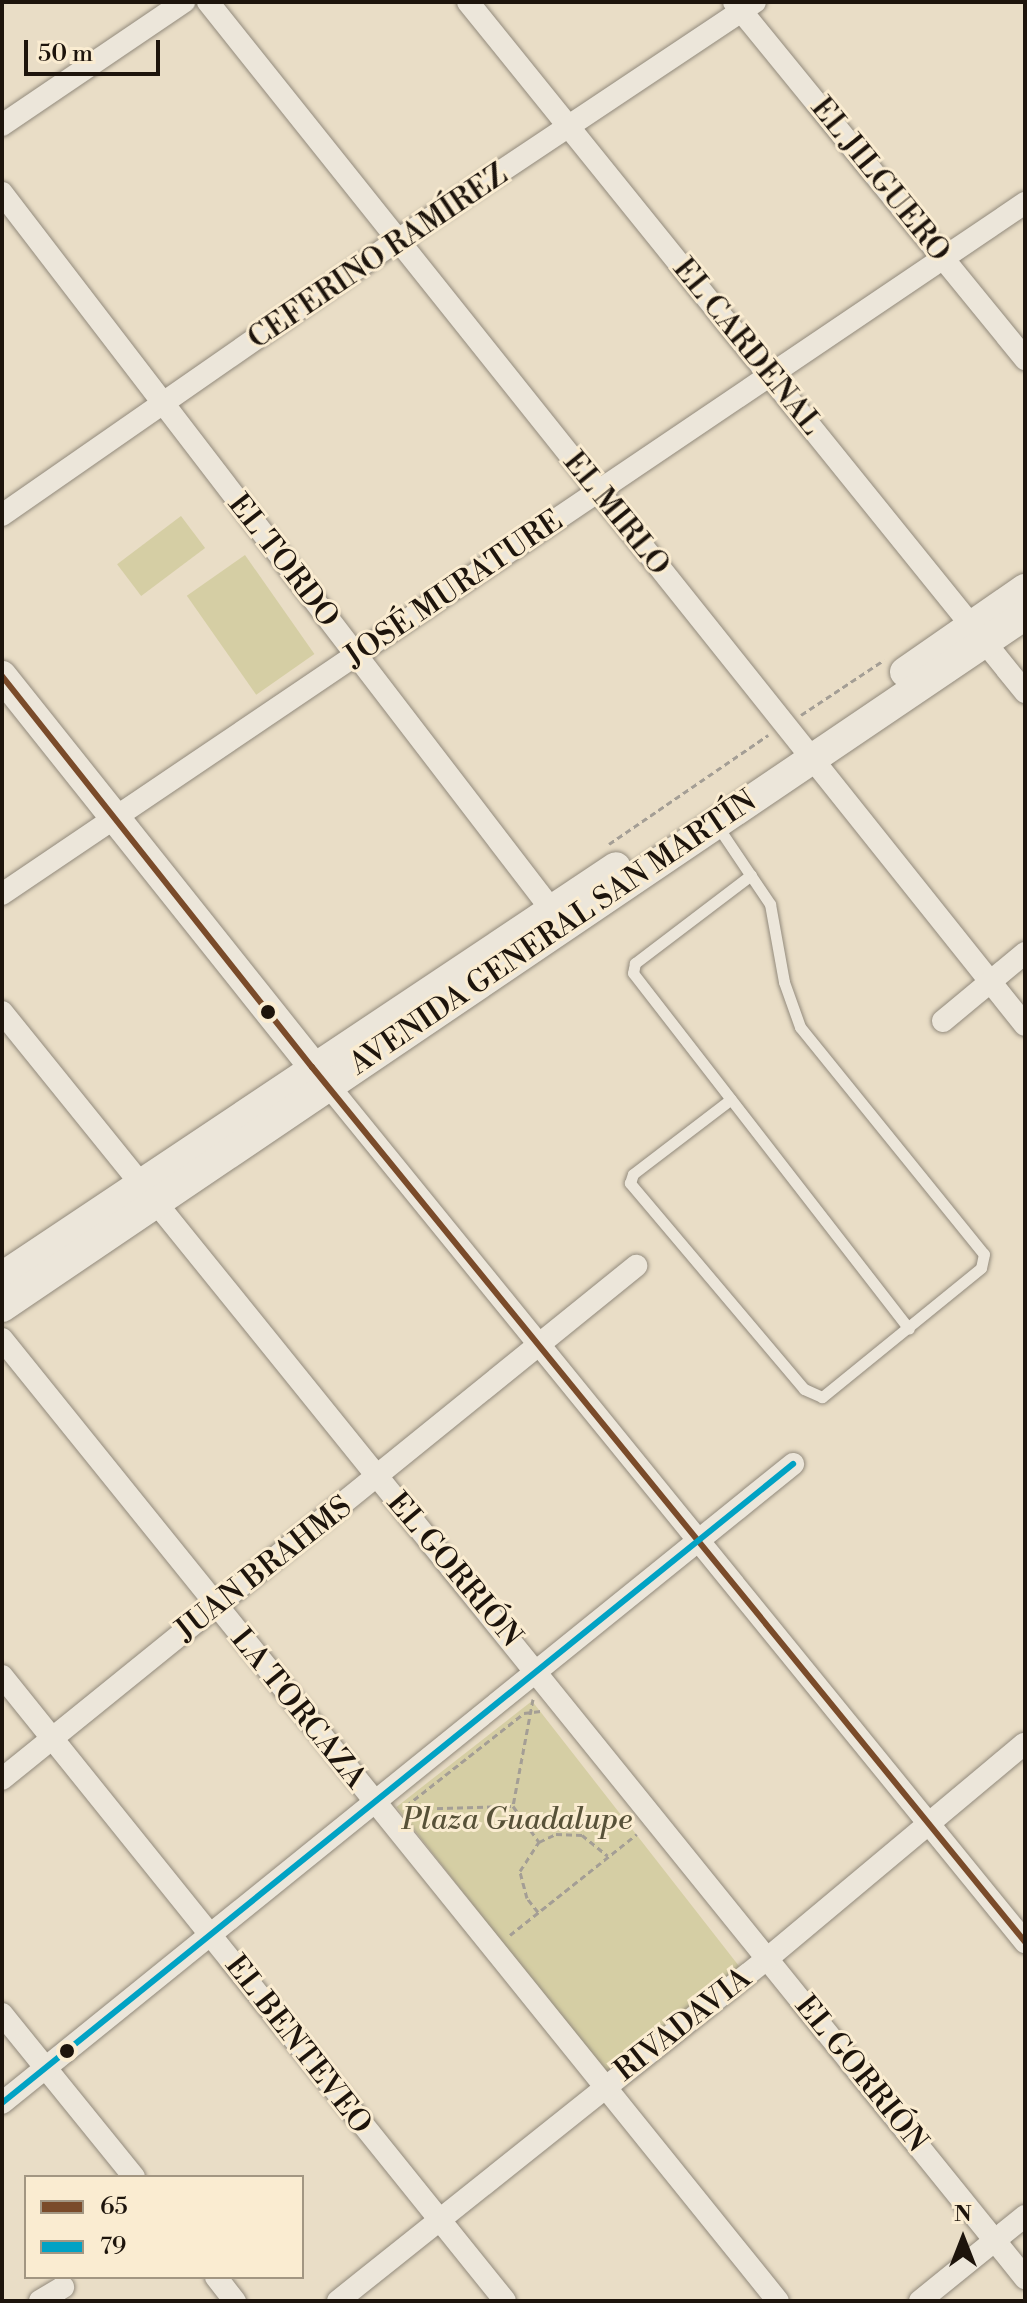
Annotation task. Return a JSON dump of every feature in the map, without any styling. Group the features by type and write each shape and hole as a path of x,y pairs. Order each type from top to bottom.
{"main road":[{"name":"AVENIDA GENERAL SAN MARTÍN","path":"2,1307 147,1194 979,633 1025,589"},
{"name":"AVENIDA GENERAL SAN MARTÍN","path":"979,633 1025,615"},
{"path":"2,676 320,1076"},
{"name":"AVENIDA GENERAL SAN MARTÍN","path":"2,1277 147,1194"}],"street":[{"path":"2,125 184,2"},
{"name":"EL MIRLO","path":"208,2 1025,1025"},
{"name":"EL CARDENAL","path":"468,2 567,130 772,376 1025,692"},
{"name":"CEFERINO RAMÍREZ","path":"2,515 398,240 567,130 743,5"},
{"name":"EL JILGUERO","path":"743,5 1025,359"},
{"name":"EL TORDO","path":"2,193 559,918"},
{"name":"JOSÉ MURATURE","path":"2,894 115,815 772,376 942,256 1025,203"},
{"path":"943,1021 1025,953"},
{"name":"EL GORRIÓN","path":"2,1012 378,1478 539,1672 1025,2278"},
{"path":"320,1076 1025,1942"},
{"name":"JUAN BRAHMS","path":"2,1779 378,1478 538,1343 636,1266"},
{"name":"LA TORCAZA","path":"2,1339 778,2301"},
{"path":"2,2103 793,1464"},
{"name":"EL BENTEVEO","path":"2,1676 505,2301"},
{"name":"RIVADAVIA","path":"338,2301 768,1958 1024,1744"},
{"path":"2,2014 132,2175"},
{"path":"920,2301 1025,2216"},
{"path":"218,2279 235,2301"},
{"path":"40,2301 63,2287"}],"lane":[{"path":"710,816 770,904 784,982 800,1027 984,1254 981,1268 832,1394 811,1395 630,1183 633,1174 731,1099"},
{"path":"751,875 632,967 909,1329"}],"path":[{"path":"539,1672 513,1806 539,1842"},
{"path":"513,1806 406,1808 532,1710 544,1711"},
{"path":"633,1827 649,1843"},
{"path":"538,1912 527,1898 520,1871 539,1842 556,1834 582,1835 608,1857"},
{"path":"491,1949 637,1834"}],"green space":[{"path":"181,516 205,548 141,596 117,564"},
{"path":"245,555 314,654 256,695 187,596"},
{"name":"Plaza Guadalupe","path":"532,1701 741,1968 605,2074 396,1807"}],"transit line":[{"name":"65","path":"2,676 312,1067 1025,1942"},
{"name":"79","path":"2,2103 793,1464"}]}
